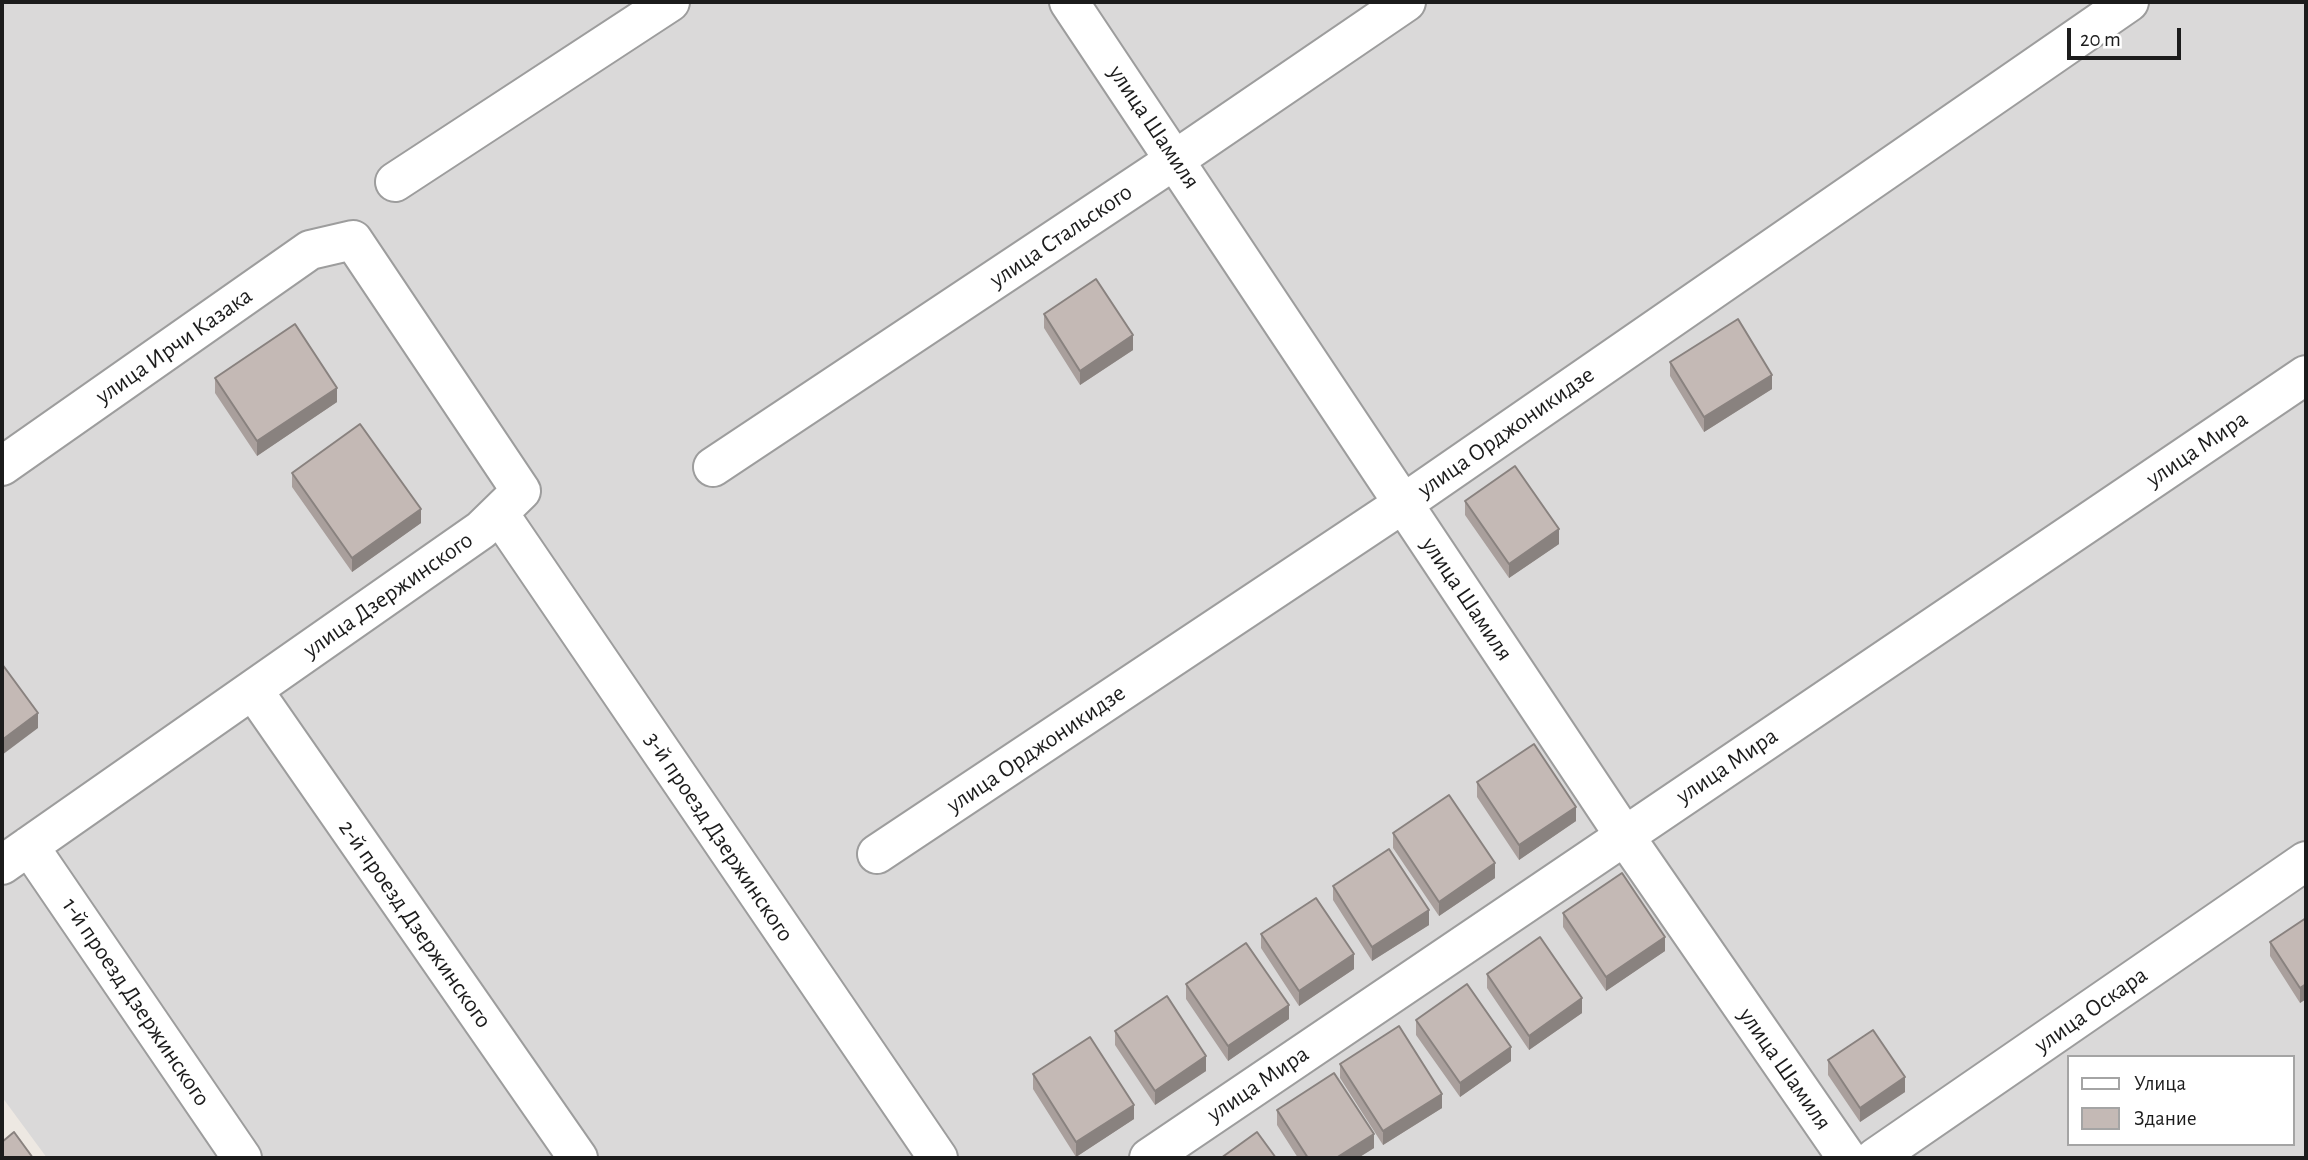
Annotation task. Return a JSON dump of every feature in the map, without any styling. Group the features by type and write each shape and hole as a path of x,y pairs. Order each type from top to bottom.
{"street":[{"path":"395,182 670,2"},
{"name":"улица Шамиля","path":"1069,2 1177,159 1624,835 1847,1158"},
{"name":"улица Стальского","path":"712,467 1177,159 1406,2"},
{"name":"улица Орджоникидзе","path":"877,854 1404,503 2129,2"},
{"name":"улица Ирчи Казака","path":"2,466 310,250 353,240"},
{"name":"улица Дзержинского","path":"15,856 500,515 521,491 353,240"},
{"name":"улица Мира","path":"1149,1158 2306,375"},
{"name":"3-й проезд Дзержинского","path":"500,515 938,1158"},
{"name":"2-й проезд Дзержинского","path":"253,690 578,1158"},
{"name":"1-й проезд Дзержинского","path":"15,856 243,1158"},
{"name":"улица Оскара","path":"1875,1158 2306,861"}],"shaded area":[{"path":"2,2 2306,2 2306,1158 47,1158 2,1097"}],"building":[{"path":"1096,279 1133,335 1080,371 1044,314"},
{"path":"1738,319 1772,375 1704,417 1670,362"},
{"path":"295,324 337,388 257,441 215,378"},
{"path":"360,424 421,509 352,558 292,473"},
{"path":"1515,466 1559,529 1509,564 1465,501"},
{"path":"2,664 38,713 2,740"},
{"path":"1534,744 1576,807 1519,845 1477,782"},
{"path":"1449,795 1495,863 1439,902 1393,833"},
{"path":"1389,849 1429,910 1372,947 1333,886"},
{"path":"1622,873 1665,937 1606,977 1563,913"},
{"path":"1316,898 1354,954 1299,991 1261,934"},
{"path":"2306,918 2306,984 2300,988 2270,942"},
{"path":"1540,937 1582,998 1529,1036 1487,974"},
{"path":"1246,943 1289,1005 1228,1046 1186,984"},
{"path":"1467,984 1511,1047 1460,1083 1416,1020"},
{"path":"1167,996 1206,1056 1155,1091 1115,1031"},
{"path":"1399,1026 1442,1094 1383,1131 1340,1064"},
{"path":"1873,1030 1905,1077 1860,1108 1828,1060"},
{"path":"1090,1037 1134,1105 1076,1142 1033,1074"},
{"path":"1334,1073 1374,1134 1336,1158 1308,1158 1277,1110"},
{"path":"14,1132 33,1158 2,1158 2,1142"},
{"path":"1257,1132 1276,1158 1221,1158"}]}
